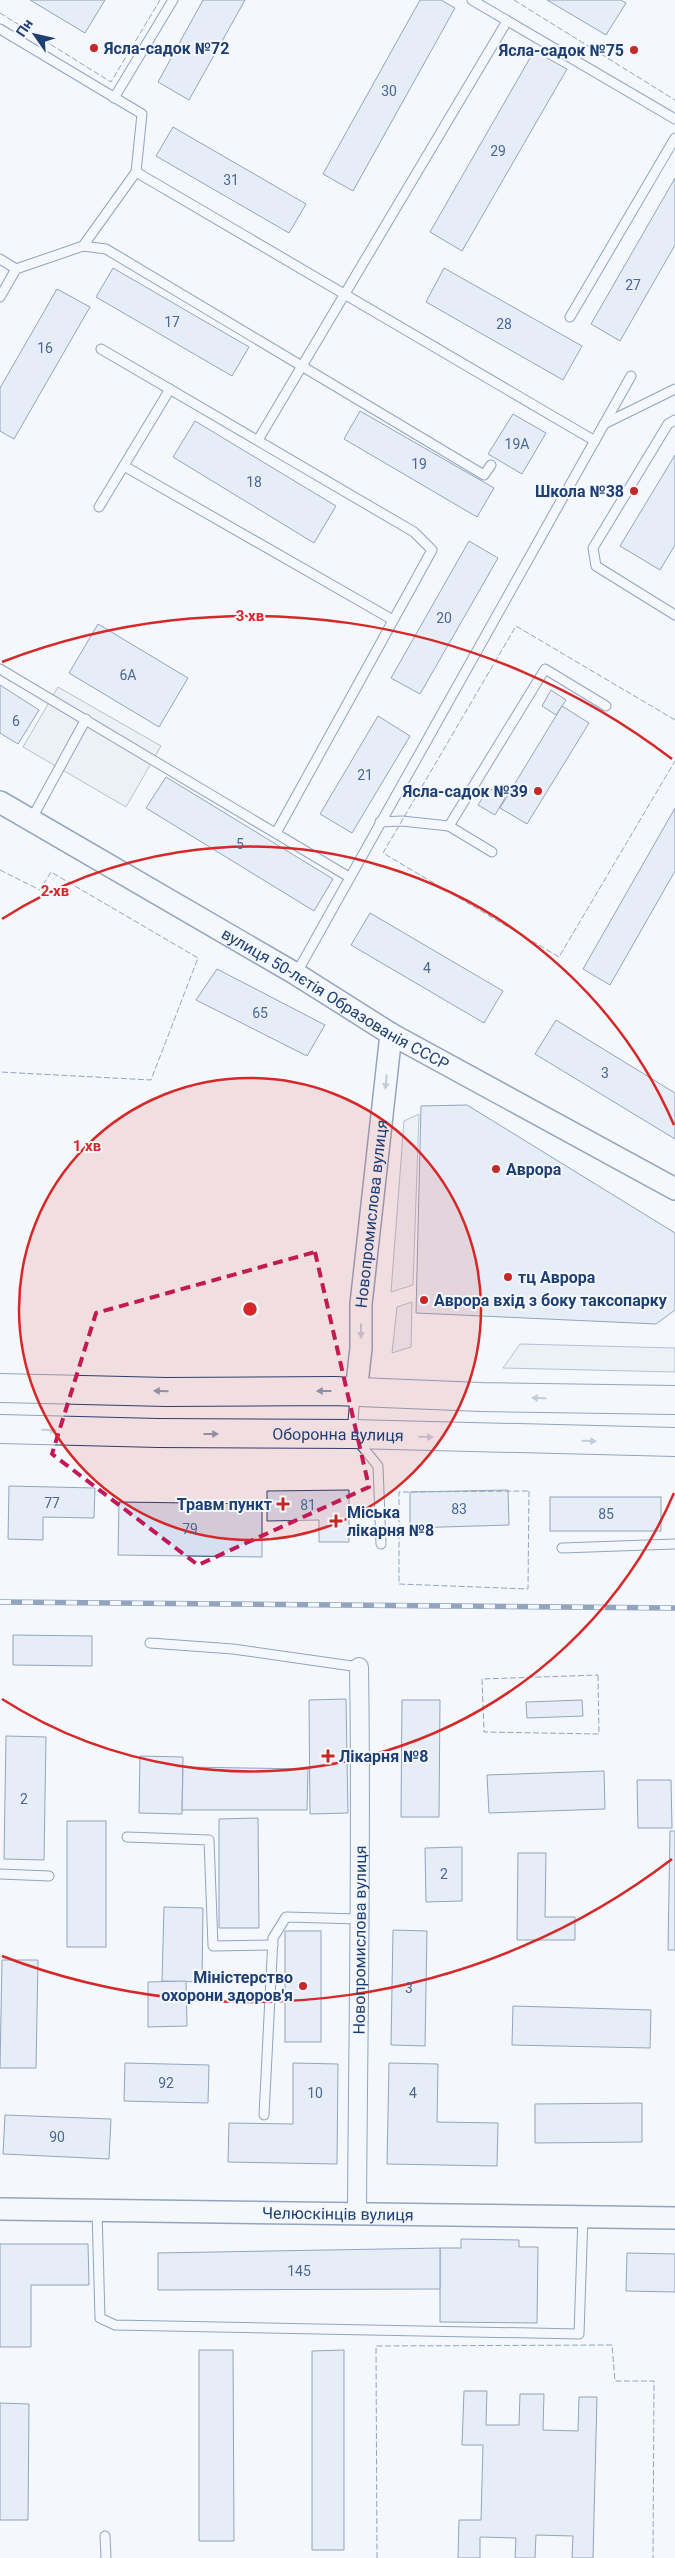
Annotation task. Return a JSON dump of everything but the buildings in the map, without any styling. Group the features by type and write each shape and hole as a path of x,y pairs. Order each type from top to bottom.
{"main road":[{"path":"0,1388 675,1400"},
{"name":"Оборонна вулиця","path":"0,1429 158,1433 352,1434 675,1442"}],"street":[{"name":"вулиця 50-лєтія Образованія СССР","path":"0,802 296,974 391,1034 675,1189"},
{"name":"Новопромислова вулиця","path":"356,1393 361,1348 361,1304 391,1034"},
{"name":"Новопромислова вулиця","path":"357,2212 359,1919 362,1838 359,1666"},
{"name":"Челюскінців вулиця","path":"0,2209 357,2212 675,2218"}],"lane":[{"path":"114,98 173,0"},
{"path":"474,0 675,119"},
{"path":"258,440 507,20"},
{"path":"0,29 142,114 136,172 83,246"},
{"path":"570,317 675,138"},
{"path":"136,172 345,293 594,441"},
{"path":"0,297 16,269 83,246 106,249 484,475 492,465"},
{"path":"0,259 16,269"},
{"path":"100,349 414,532 432,550 276,833"},
{"path":"296,974 632,376"},
{"path":"604,424 675,389"},
{"path":"99,507 170,390"},
{"path":"675,420 668,424 593,548 596,566 675,615"},
{"path":"124,466 394,620"},
{"path":"0,668 349,877"},
{"path":"449,826 545,669 606,706"},
{"path":"31,821 86,719"},
{"path":"380,822 402,821 449,826 492,852"},
{"path":"356,1393 352,1434 378,1466 380,1544"},
{"path":"562,1548 675,1544"},
{"path":"150,1643 233,1649 359,1666"},
{"path":"127,1837 209,1840 213,1946 273,1945"},
{"path":"0,1874 49,1876"},
{"path":"264,2115 274,1938 286,1917 359,1919"},
{"path":"97,2210 100,2318 116,2325 579,2334 583,2216"},
{"path":"105,2536 106,2558"}],"highlighted area":[{"path":"315,1252 369,1487 198,1565 52,1454 96,1313"}],"shaded area":[{"path":"58,687 161,746 126,807 23,747"},
{"path":"419,1114 413,1285 391,1292 404,1121"},
{"path":"412,1302 411,1347 392,1353 397,1307"},
{"path":"520,1344 675,1348 675,1372 503,1368"}],"railway":[{"path":"0,1602 675,1608"}],"fence":[{"path":"0,13 111,82 160,0"},
{"path":"514,0 675,100"},
{"path":"675,720 516,626 383,853 559,957 675,761"},
{"path":"0,870 40,890 51,872 198,958 151,1080 0,1072"},
{"path":"529,1491 528,1589 399,1584 399,1492 529,1491"},
{"path":"598,1675 599,1734 484,1732 482,1679 598,1675"},
{"path":"377,2558 376,2346 612,2345 615,2381 654,2381 653,2558"}],"place":[{"name":"Ясла-садок №72","path":"94,48"},
{"name":"Ясла-садок №75","path":"634,50"},
{"name":"Школа №38","path":"634,491"},
{"name":"Ясла-садок №39","path":"538,791"},
{"name":"Аврора","path":"496,1169"},
{"name":"тц Аврора","path":"508,1277"},
{"name":"Аврора вхід з боку таксопарку","path":"424,1300"},
{"name":"Травм пункт","path":"283,1504"},
{"name":"Міська лікарня №8","path":"336,1521"},
{"name":"Лікарня №8","path":"328,1756"},
{"name":"Міністерство охорони здоров'я","path":"303,1986"}]}
